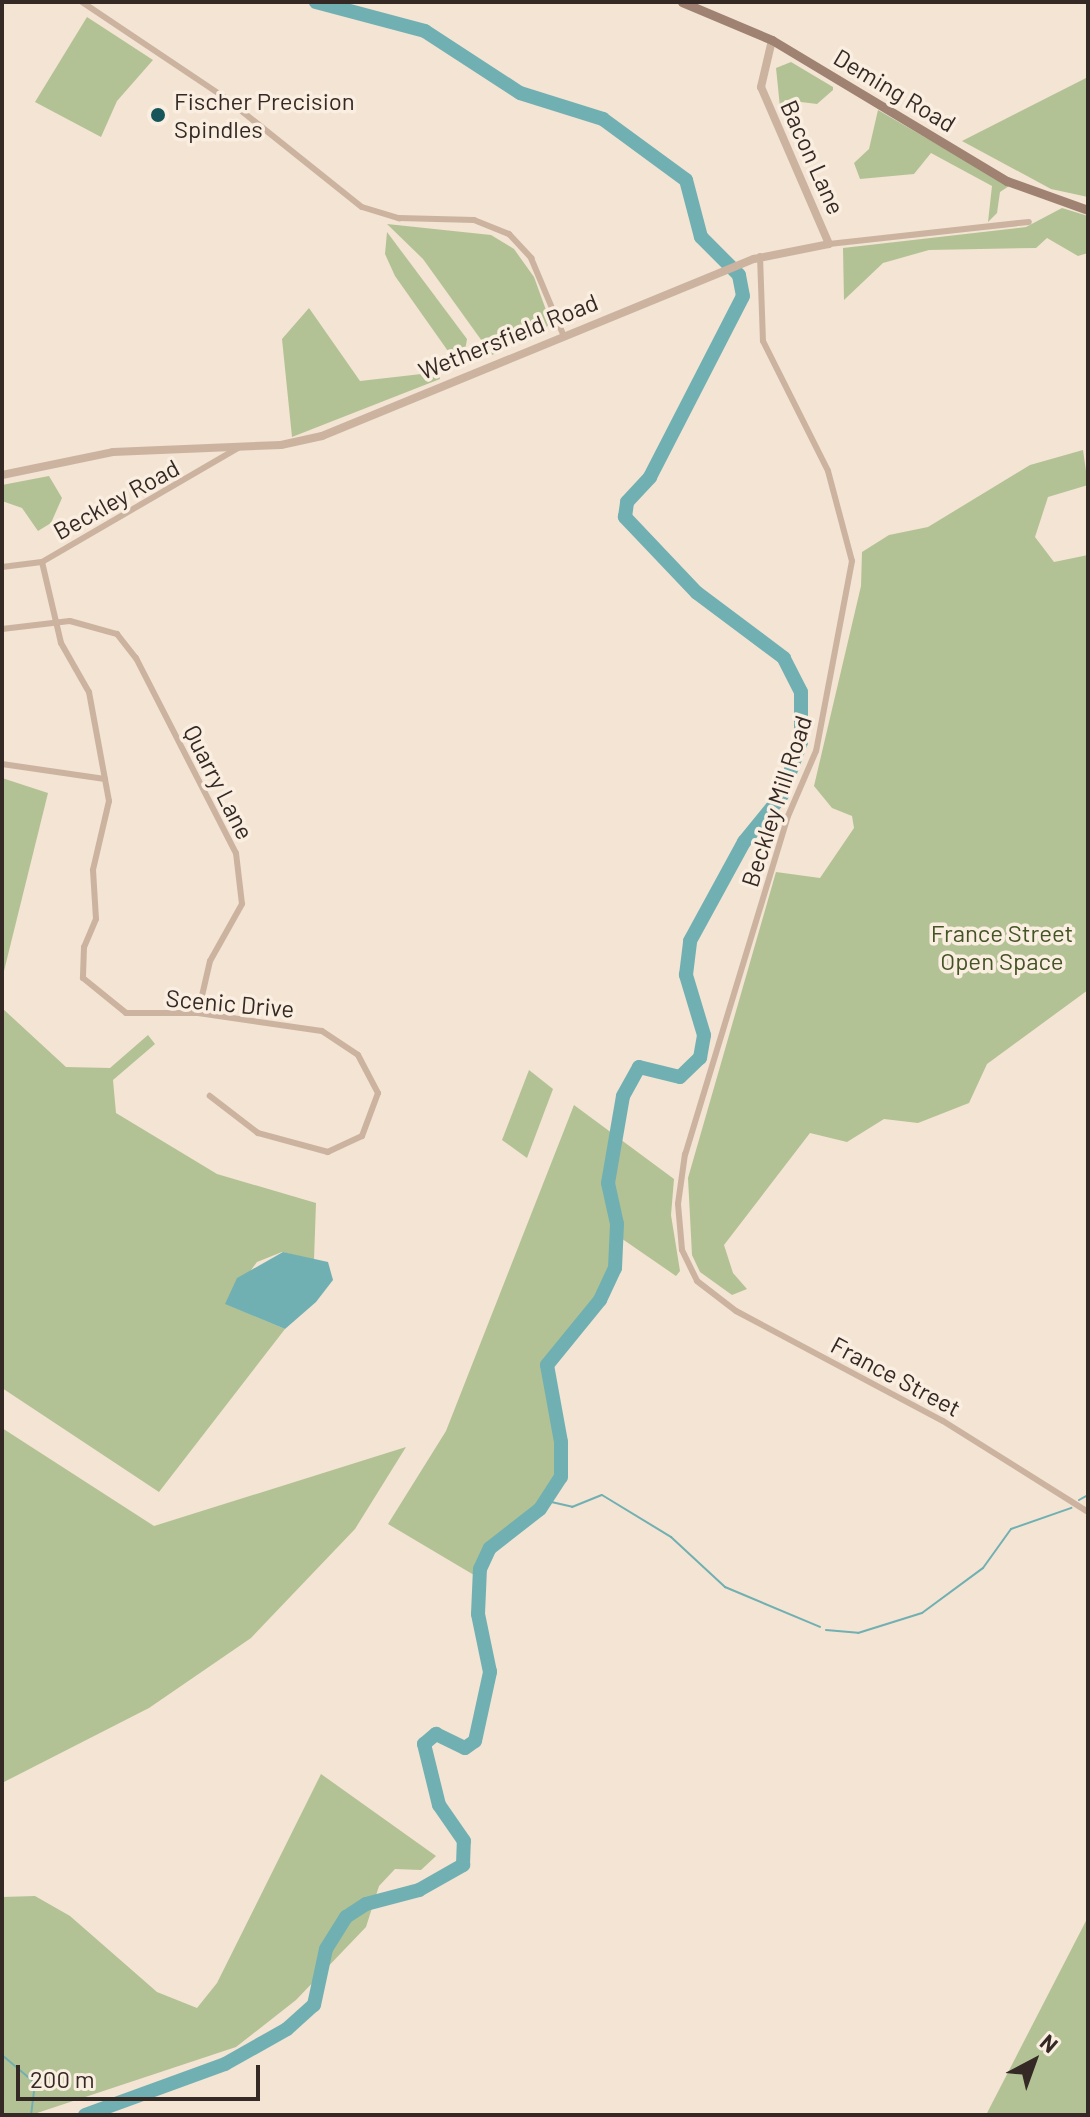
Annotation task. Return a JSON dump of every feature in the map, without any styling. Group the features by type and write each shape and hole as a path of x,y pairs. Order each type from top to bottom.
{"main road":[{"name":"Deming Road","path":"682,2 772,40 1007,181 1088,210"}],"street":[{"path":"82,2 225,97 362,207 399,218 474,220 509,234 531,258 563,334"},
{"name":"Bacon Lane","path":"772,40 761,87 829,244"},
{"name":"Wethersfield Road","path":"2,475 113,452 241,446 322,436 563,334 760,256 829,244 1029,222"},
{"name":"Beckley Mill Road","path":"689,1270 678,1204 685,1154 788,816 816,751 852,561 828,471 763,341 760,256"},
{"name":"Beckley Road","path":"2,567 42,562 241,446"},
{"name":"Scenic Drive","path":"42,562 56,622 89,692 109,812 93,870 96,919 84,947 83,978 126,1013 198,1013 340,1038 372,1072 378,1093 362,1136 328,1152 258,1133 210,1096"},
{"name":"Quarry Lane","path":"2,629 56,622 91,622 127,644 243,871 242,904 210,961 198,1013"},
{"path":"2,764 105,779"},
{"name":"France Street","path":"689,1270 736,1311 943,1421 1088,1512"}],"green space":[{"path":"87,17 153,60 117,101 101,137 35,102"},
{"path":"791,62 833,87 833,90 817,104 785,100 780,107 776,68"},
{"path":"1088,77 1088,197 1051,189 962,141"},
{"path":"878,110 1009,186 1000,192 997,213 988,222 992,186 931,153 914,174 860,179 854,163 869,149"},
{"path":"1062,208 1088,216 1088,253 1078,256 1047,238 1036,248 929,250 883,263 844,300 843,248 1026,227"},
{"path":"387,224 491,235 514,249 534,277 550,321 545,331 492,355 423,259"},
{"path":"387,232 467,339 464,356 455,361 395,276 385,254"},
{"path":"309,308 360,381 439,372 440,379 292,437 282,339"},
{"name":"France Street Open Space","path":"1083,450 1088,485 1048,497 1035,537 1054,562 1088,555 1088,990 987,1064 969,1103 918,1123 884,1119 847,1142 810,1133 724,1245 733,1273 747,1289 732,1295 700,1272 692,1255 688,1178 776,872 820,878 854,828 852,816 832,808 814,786 861,586 862,552 889,535 928,527 1030,465"},
{"path":"49,476 62,498 51,523 38,531 22,508 2,501 2,485"},
{"path":"2,778 48,793 2,979"},
{"path":"2,1008 66,1067 110,1068 148,1035 155,1044 113,1080 116,1113 217,1174 316,1203 314,1260 282,1252 257,1262 226,1304 285,1329 159,1492 2,1388"},
{"path":"529,1070 553,1089 527,1158 502,1140"},
{"path":"574,1105 674,1179 671,1215 680,1271 676,1276 618,1236 604,1294 547,1365 561,1442 560,1481 539,1509 490,1548 479,1578 388,1524 446,1431"},
{"path":"2,1428 154,1526 406,1447 355,1529 251,1638 149,1708 2,1783"},
{"path":"321,1774 436,1856 421,1870 395,1869 379,1886 366,1927 296,2000 236,2047 31,2115 2,2115 2,1897 35,1896 70,1916 157,1992 197,2008 217,1983"},
{"path":"1088,1917 1088,2115 986,2115"}],"water":[{"path":"283,1252 328,1262 333,1280 316,1302 285,1329 225,1304 237,1278"}],"waterway":[{"path":"85,2115 225,2064 287,2029 314,2005 326,1949 346,1917 366,1904 419,1890 463,1865 464,1841 439,1805 424,1744 436,1734 465,1748 475,1741 490,1672 478,1614 480,1569 490,1548 540,1509 561,1477 561,1442 547,1365 600,1300 615,1268 617,1224 608,1183 623,1096 639,1067 680,1077 700,1058 704,1035 686,975 690,941 744,842 782,795 801,742 801,692 784,658 697,593 625,517 627,502 650,477 743,296 739,275 701,237 686,180 603,119 520,93 425,31 316,2"},
{"path":"547,1501 572,1507 602,1495 671,1537 725,1587 820,1627"},
{"path":"1079,1500 1088,1495"},
{"path":"826,1630 858,1633 922,1613 983,1568 1011,1529 1071,1508"},
{"path":"2,2055 35,2083 31,2115"}],"place":[{"name":"Fischer Precision Spindles","path":"158,115"}]}
